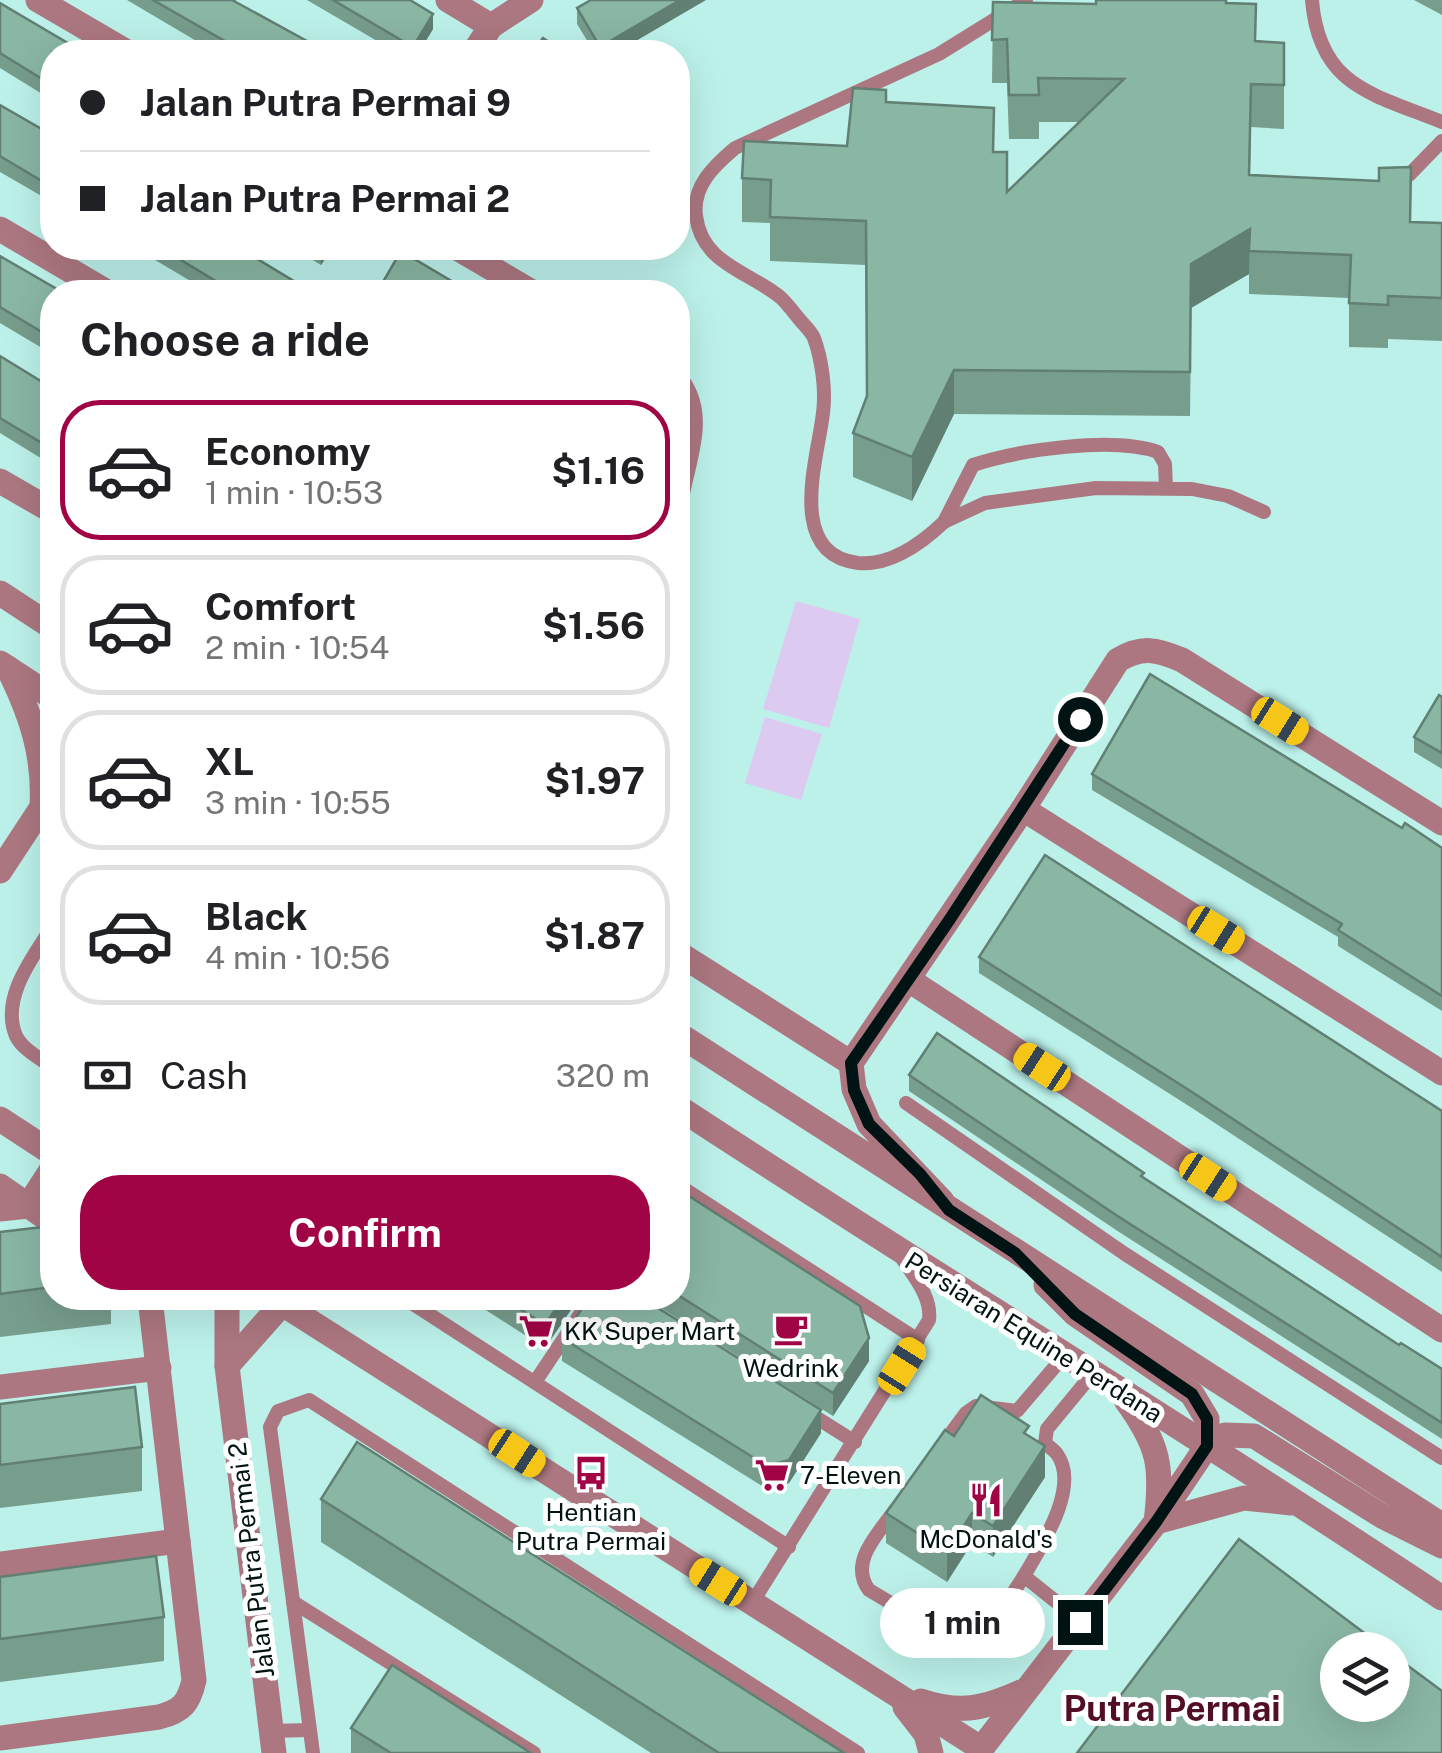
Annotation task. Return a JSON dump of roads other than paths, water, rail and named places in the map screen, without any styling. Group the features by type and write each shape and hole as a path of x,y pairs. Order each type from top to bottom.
{"street":[{"path":"38,0 106,40"},
{"path":"448,0 491,26"},
{"path":"482,40 491,26 531,0"},
{"path":"0,229 40,253"},
{"path":"53,260 87,280"},
{"path":"477,260 512,280"},
{"path":"0,481 40,504"},
{"path":"0,593 40,619"},
{"path":"949,1210 920,1174 869,1124 854,1090 851,1063 1118,660 1136,650 1155,649 1182,660 1442,824"},
{"path":"4,665 40,688"},
{"path":"4,665 26,705 40,752"},
{"path":"1023,808 1442,1073"},
{"path":"0,871 40,814"},
{"path":"690,961 851,1063"},
{"path":"908,980 1442,1330"},
{"path":"690,1042 1442,1525"},
{"name":"Persiaran Equine Perdana","path":"690,1115 1442,1598"},
{"path":"0,1118 40,1145"},
{"path":"0,1186 40,1214"},
{"path":"28,1206 40,1188"},
{"path":"0,1209 28,1206"},
{"path":"1015,1253 1075,1314 1192,1394 1207,1419 1207,1446"},
{"path":"0,1738 179,1712 190,1698 194,1680 152,1310"},
{"name":"Jalan Putra Permai 2","path":"227,1310 227,1366 273,1742"},
{"path":"227,1366 270,1310"},
{"path":"294,1310 980,1751 1156,1522 1207,1446 1225,1435 1254,1436 1382,1516 1442,1546"},
{"path":"0,1387 159,1368"},
{"path":"1104,1379 1149,1432 1161,1478 1156,1522"},
{"path":"1156,1522 1244,1498 1301,1504"},
{"path":"0,1564 178,1540"},
{"path":"892,1692 950,1710 992,1705 1027,1689"},
{"path":"892,1692 926,1734 931,1753"}],"lane":[{"path":"1026,0 940,54 735,148 709,170 694,202 698,232 718,260 780,297 813,335 822,374 824,410 810,488 814,529 825,546 849,562 870,564 894,557 925,540 944,522 985,502 1038,493 1096,488 1192,488 1228,496 1264,512"},
{"path":"1312,0 1320,40 1334,69 1358,88 1442,122"},
{"path":"1409,175 1442,141"},
{"path":"944,522 973,465 997,457 1064,447 1144,447 1158,452 1166,464 1166,488"},
{"path":"40,949 13,995 12,1016 17,1037 40,1059"},
{"path":"906,1104 1125,1254 1442,1458"},
{"path":"690,1193 918,1340"},
{"path":"752,1603 929,1320 930,1308 897,1251"},
{"path":"423,1310 789,1547"},
{"path":"535,1382 583,1310"},
{"path":"932,1460 966,1413 976,1406 1017,1410 1064,1356"},
{"path":"910,1490 865,1552 864,1583 869,1590 958,1643 978,1643 1024,1576 1060,1513 1062,1468 1044,1436 1104,1379"},
{"path":"313,1753 270,1426 278,1410 309,1400 858,1753"},
{"path":"789,1401 854,1442"},
{"path":"1024,1576 1080,1622"},
{"path":"293,1602 534,1753"},
{"path":"273,1742 310,1730"}],"place":[{"name":"Wedrink","path":"791,1329"},
{"name":"KK Super Mart","path":"536,1331"},
{"name":"Hentian Putra Permai","path":"591,1473"},
{"name":"7-Eleven","path":"772,1475"},
{"name":"McDonald's","path":"986,1500"}],"district":[{"name":"Putra Permai","path":"1172,1709"}]}
